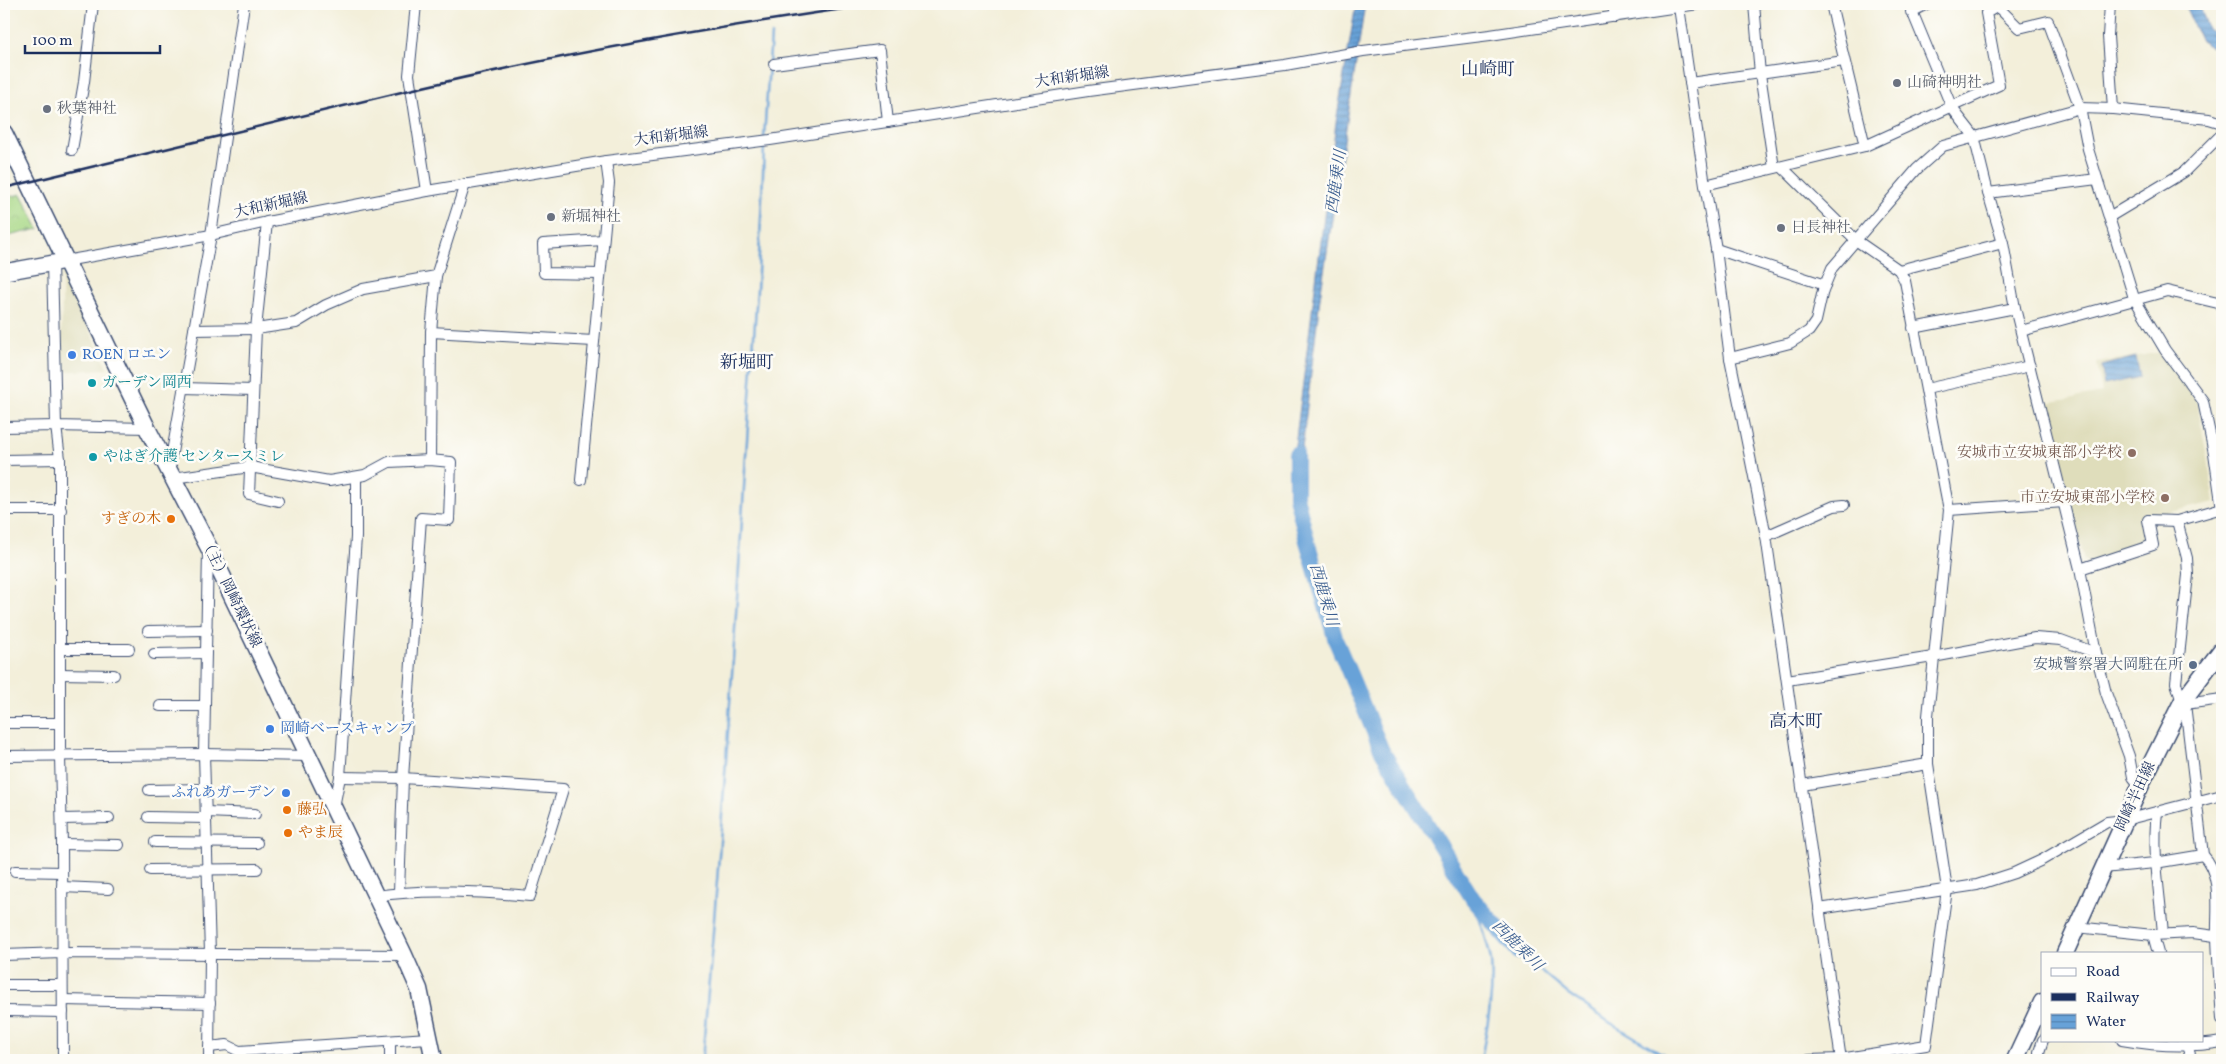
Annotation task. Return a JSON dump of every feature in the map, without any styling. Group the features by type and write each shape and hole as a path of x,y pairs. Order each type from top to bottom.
{"main road":[{"name":"（主）岡崎環状線","path":"4,133 59,261 208,546 404,955 419,989 434,1060"},
{"name":"岡崎半田線","path":"2064,952 2140,786 2184,702 2222,649"},
{"path":"2015,1060 2040,1012"}],"street":[{"path":"72,150 84,82 93,4"},
{"path":"244,4 211,235 171,474 250,467 329,481 365,475 389,462 430,460 451,462 449,520 421,518 403,778 399,892"},
{"path":"416,4 409,75 427,190"},
{"path":"1613,4 1614,16"},
{"name":"大和新堀線","path":"59,261 211,235 427,190 606,161 770,140 1088,90 1285,65 1364,51 1698,4"},
{"path":"1754,4 1760,74 1778,167 1857,241 1899,270 1905,281 1949,510 1928,716 1928,764 1947,889 1926,1045 1841,1059 1810,1060"},
{"path":"1831,4 1865,146"},
{"path":"1927,4 1910,8 1952,108 1974,136 2003,243 2015,308 2080,569 2096,653 2106,692 2129,756 2133,777 2140,786"},
{"path":"2110,4 2108,36 2113,109"},
{"path":"1705,186 1865,146 1952,108 1999,85 1986,13 1998,5 2020,28 2048,21 2080,108 2088,149 2134,298 2165,350 2203,401 2218,452 2222,508 2177,521 2148,520 2153,545 2080,569"},
{"path":"1679,7 1716,249 1730,358 1766,536 1841,1059"},
{"path":"774,64 880,50 888,122"},
{"path":"1690,83 1844,61"},
{"path":"1730,358 1790,343 1809,332 1816,321 1825,285 1832,268 1917,169 1943,146 2080,108 2113,109 2209,119 2222,123"},
{"path":"2109,217 2184,172 2222,134"},
{"path":"581,480 609,183 606,161"},
{"path":"1988,193 2097,179"},
{"path":"430,460 431,332 436,276 465,184"},
{"path":"267,222 256,329 249,494 278,502"},
{"path":"600,274 544,274 543,244 603,240"},
{"path":"1899,270 2003,243"},
{"path":"1716,249 1825,285"},
{"path":"4,272 59,261 56,426 60,459 61,510 60,756 63,1060"},
{"path":"194,330 256,329 296,323 326,305 363,289 436,276"},
{"path":"2021,331 2134,298 2167,291 2222,304"},
{"path":"1913,328 2015,308"},
{"path":"431,332 594,341"},
{"path":"1926,390 2030,366"},
{"path":"184,388 253,390"},
{"path":"4,427 147,428"},
{"path":"4,460 60,459"},
{"path":"333,810 340,777 356,537 356,476"},
{"path":"1949,510 2064,502"},
{"path":"1766,536 1834,506 1844,505"},
{"path":"4,510 61,510"},
{"path":"2177,521 2187,558 2188,575 2176,683 2184,702 2198,802 2203,855 2213,870 2218,898 2222,1018"},
{"path":"208,546 204,754 210,953 209,1060"},
{"path":"148,631 207,630"},
{"path":"1787,680 1933,657 2035,638 2061,640 2096,653"},
{"path":"60,649 129,649"},
{"path":"154,654 206,652"},
{"path":"60,674 114,674"},
{"path":"2184,702 2222,699"},
{"path":"160,706 205,706"},
{"path":"8,723 60,722"},
{"path":"4,756 204,754 308,756"},
{"path":"1802,785 1928,764"},
{"path":"340,777 403,778 563,789 530,896 481,892 399,892 376,896"},
{"path":"149,790 206,789"},
{"path":"1819,909 1977,885 2014,873 2042,860 2107,822 2125,820 2222,795"},
{"path":"2157,812 2154,834 2158,952"},
{"path":"148,817 255,814"},
{"path":"62,819 108,818"},
{"path":"155,842 257,843"},
{"path":"62,844 119,845"},
{"path":"2103,868 2155,863 2203,855"},
{"path":"150,870 257,869"},
{"path":"15,871 62,872"},
{"path":"62,887 108,889"},
{"path":"2076,927 2158,935 2193,933 2220,937"},
{"path":"4,954 210,953 404,955"},
{"path":"5,985 62,985"},
{"path":"63,1000 210,1003"},
{"path":"5,1011 63,1012"},
{"path":"208,1047 228,1045 240,1052 428,1038"},
{"path":"390,1041 390,1060"},
{"path":"2040,1060 2039,1052 2042,1042"},
{"path":"2158,1043 2187,1046 2222,1042"},
{"path":"2187,1046 2192,1060"}],"shaded area":[{"path":"63,272 108,369 60,372"},
{"name":"安城市立安城東部小学校","path":"2161,352 2197,402 2215,502 2144,518 2152,541 2089,563 2084,560 2046,403 2102,393 2097,363"}],"green space":[{"path":"21,194 39,229 4,237 4,198"}],"water":[{"path":"1356,4 1365,4 1320,298 1299,474 1291,477 1336,122"},
{"path":"2184,4 2199,4 2208,29 2222,38 2222,53 2201,41"},
{"path":"2136,357 2140,377 2104,385 2102,366"}],"waterway":[{"path":"764,138 771,35"},
{"path":"702,1060 731,692 759,267 764,144"},
{"name":"西鹿乗川","path":"1296,454 1296,496 1307,541 1336,641 1382,751 1473,899 1519,952"},
{"path":"1473,899 1488,945 1492,973 1489,1011 1481,1060"},
{"name":"西鹿乗川","path":"1519,952 1567,993 1609,1022 1673,1060"}],"railway":[{"path":"4,188 471,76 703,31 877,4"}],"place":[{"name":"山碕神明社","path":"1897,83"},
{"name":"秋葉神社","path":"47,109"},
{"name":"新堀神社","path":"551,217"},
{"name":"日長神社","path":"1781,228"},
{"name":"ROEN ロエン","path":"72,355"},
{"name":"ガーデン岡西","path":"92,383"},
{"name":"安城市立安城東部小学校","path":"2132,453"},
{"name":"やはぎ介護 センタースミレ","path":"93,457"},
{"name":"市立安城東部小学校","path":"2165,498"},
{"name":"すぎの木","path":"171,519"},
{"name":"安城警察署大岡駐在所","path":"2193,665"},
{"name":"岡崎ベースキャンプ","path":"270,729"},
{"name":"ふれあガーデン","path":"286,793"},
{"name":"藤弘","path":"287,810"},
{"name":"やま辰","path":"288,833"}],"district":[{"name":"山崎町","path":"1488,70"},
{"name":"新堀町","path":"747,363"},
{"name":"高木町","path":"1796,722"}]}
